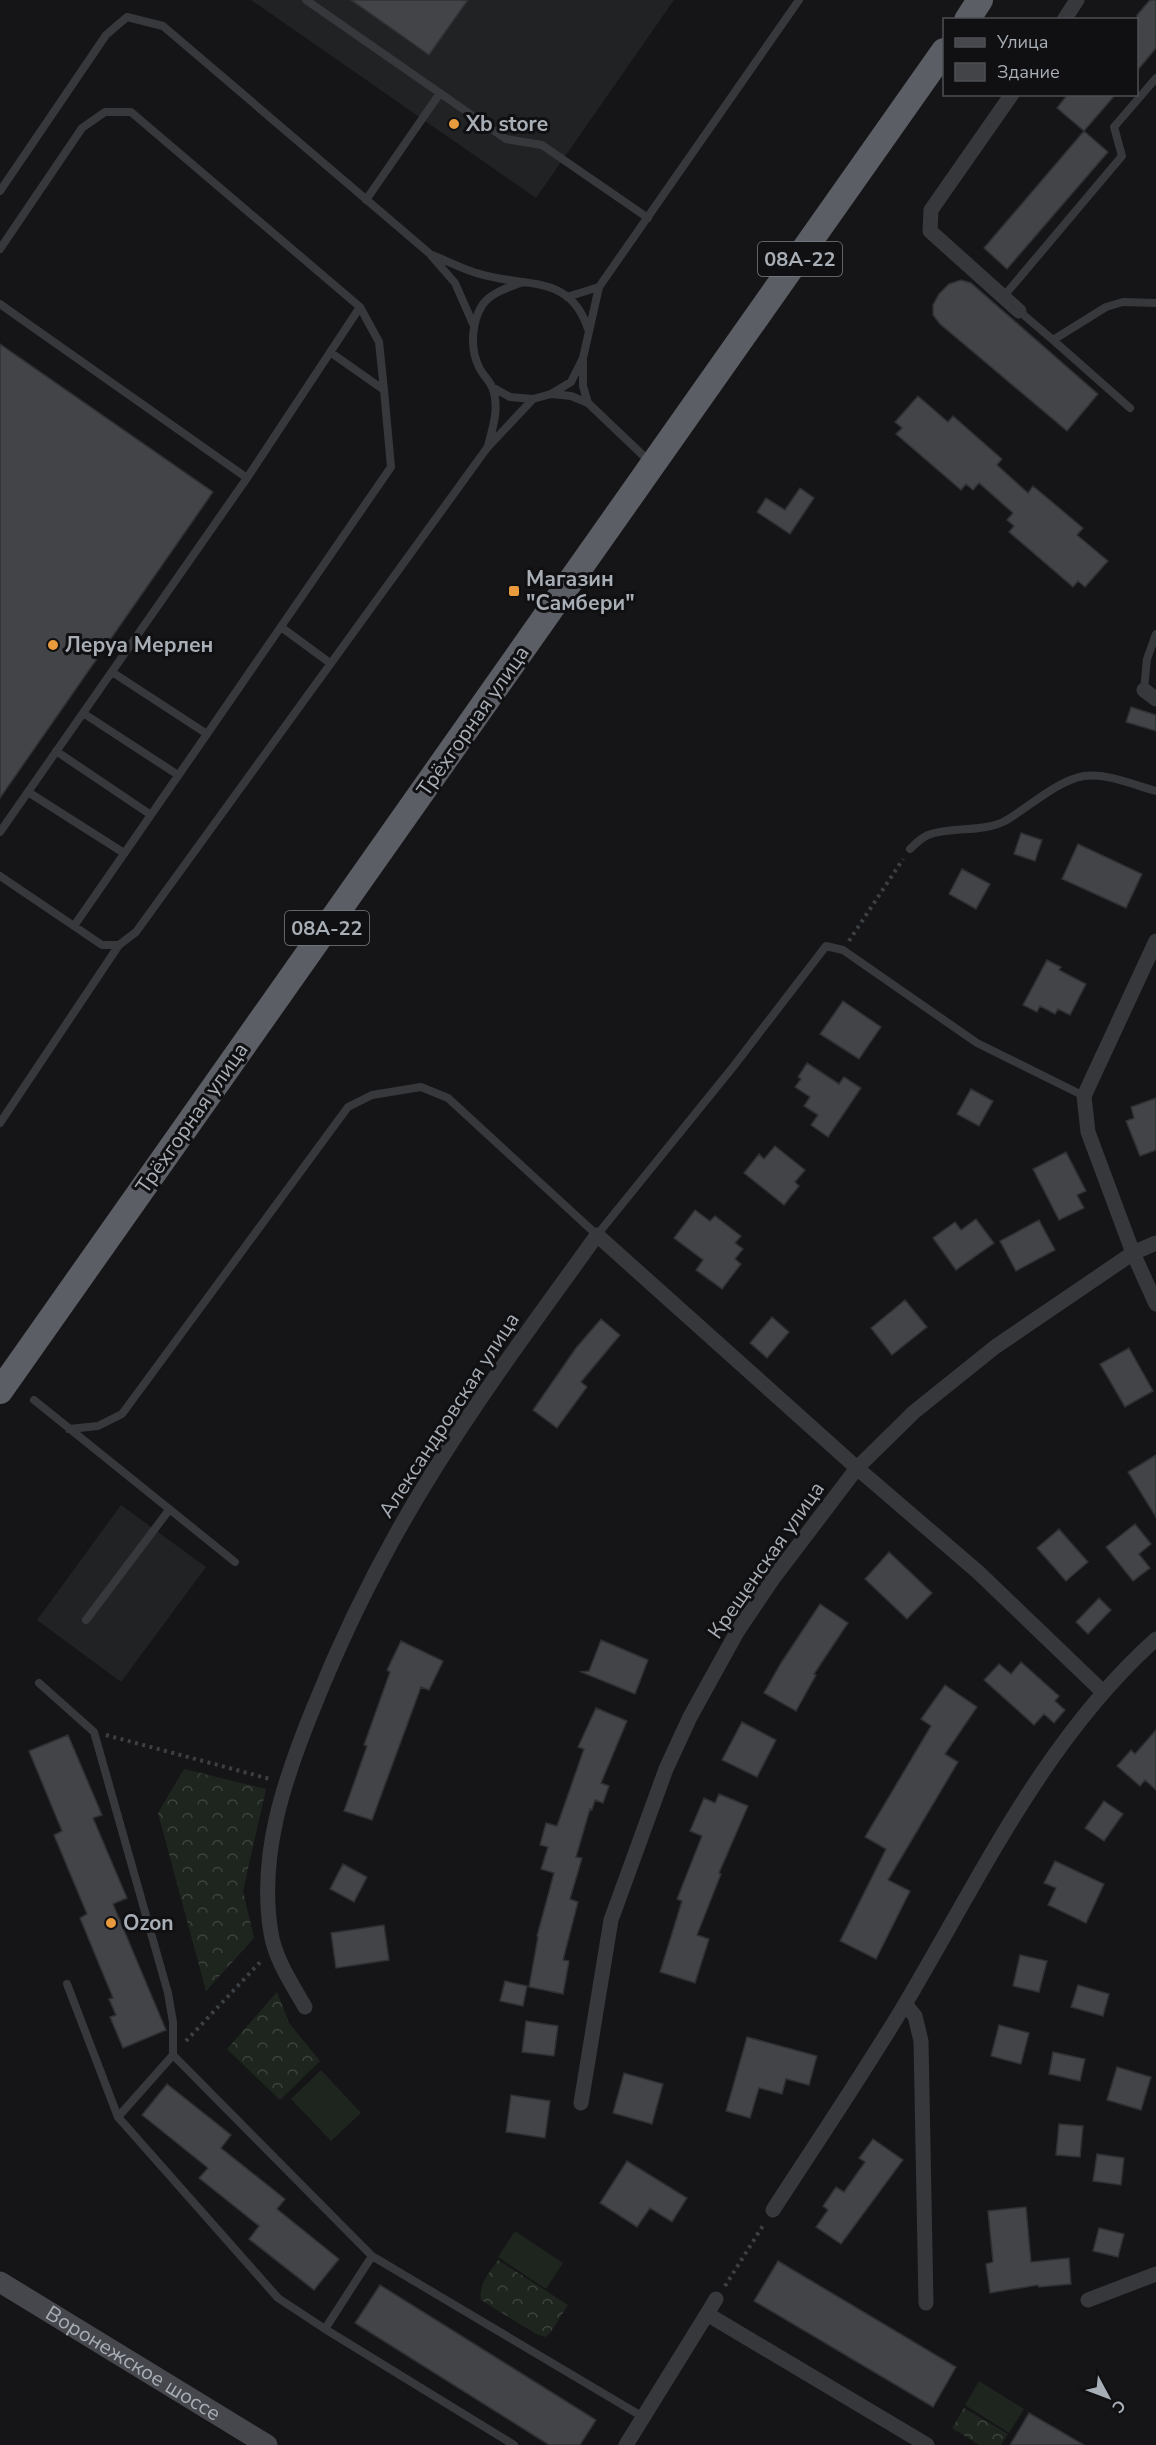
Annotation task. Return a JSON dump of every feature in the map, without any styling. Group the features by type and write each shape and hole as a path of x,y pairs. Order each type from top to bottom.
{"highway":[{"path":"968,18 980,0"},
{"name":"Трёхгорная улица","path":"0,1391 943,54"}],"main road":[{"name":"Воронежское шоссе","path":"0,2282 267,2445"}],"street":[{"path":"1065,18 1077,0"},
{"path":"1011,96 931,210 930,231 1019,310"},
{"path":"1156,941 1084,1096 1088,1132 1133,1253 1156,1304"},
{"path":"597,1235 857,1468 978,1572 1103,1692"},
{"name":"Александровская улица","path":"305,2007 274,1947 269,1915 267,1873 285,1783 333,1658 382,1560 433,1470 497,1374 597,1235"},
{"name":"Крещенская улица","path":"581,2103 611,1920 666,1769 690,1717 737,1632 771,1580 857,1468 914,1412 995,1347 1133,1253 1156,1243"},
{"path":"773,2210 904,2004 1003,1835 1050,1763 1103,1692 1156,1639"},
{"path":"904,2004 915,2016 921,2040 926,2303"},
{"path":"1088,2300 1156,2274"},
{"path":"626,2445 716,2299"},
{"path":"707,2314 927,2445"}],"lane":[{"path":"306,0 506,139 542,145 648,218"},
{"path":"492,387 510,397 533,399 551,394 571,382 583,358 599,287 799,0"},
{"path":"0,191 106,35 128,17 163,26 429,253 454,283 474,326"},
{"path":"1004,296 1122,156 1114,127 1156,78"},
{"path":"366,200 440,93"},
{"path":"0,249 82,128 105,112 131,112 360,308 379,342 391,467 74,926"},
{"path":"429,253 480,274 547,285 567,297 582,312 590,334"},
{"path":"488,448 496,414 492,387 479,368 473,349 474,326 484,304 501,290 524,282"},
{"path":"567,297 599,287"},
{"path":"1053,340 1106,307 1123,302 1156,303"},
{"path":"0,304 247,478"},
{"path":"0,832 247,478 360,308"},
{"path":"1019,310 1130,408"},
{"path":"330,352 384,390"},
{"path":"583,358 582,387 588,403"},
{"path":"551,394 571,396 588,403 654,466"},
{"path":"0,1123 119,945 136,932 488,448 533,399"},
{"path":"281,627 330,663"},
{"path":"1150,694 1147,658 1156,634"},
{"path":"111,672 207,734"},
{"path":"83,713 178,775"},
{"path":"56,751 151,815"},
{"path":"910,849 927,836 944,831 986,827 1004,821 1065,784 1083,776 1102,776 1156,791"},
{"path":"28,792 124,853"},
{"path":"0,876 102,945 119,945"},
{"name":"Александровская улица","path":"597,1235 733,1067 826,946 843,950"},
{"path":"843,950 977,1043 1084,1096"},
{"path":"69,1429 98,1426 122,1414 348,1107 372,1095 421,1087 448,1098 597,1235"},
{"path":"34,1400 235,1562"},
{"path":"86,1620 169,1510"},
{"path":"39,1683 94,1732 168,1994 173,2022 173,2055 118,2117"},
{"path":"68,1984 118,2117 278,2298 514,2445"},
{"path":"173,2055 372,2256 644,2417"},
{"path":"325,2329 372,2256"}],"path":[{"path":"843,950 910,849"},
{"path":"94,1732 285,1783"},
{"path":"173,2055 274,1947"},
{"path":"716,2299 773,2210"}],"shaded area":[{"path":"251,0 674,0 536,198"},
{"path":"121,1505 206,1567 121,1682 37,1620"}],"green space":[{"path":"184,1769 266,1789 243,1891 254,1938 206,1991 158,1813"},
{"path":"277,1992 289,2023 320,2061 280,2100 227,2049"},
{"path":"321,2070 361,2113 331,2141 291,2099"},
{"path":"515,2231 563,2263 546,2289 498,2257"},
{"path":"498,2260 568,2305 545,2337 536,2334 481,2300 483,2283"},
{"path":"979,2381 1024,2409 1009,2433 965,2405"},
{"path":"964,2408 1008,2434 1001,2445 979,2445 952,2428"}],"building":[{"path":"351,0 468,0 429,55"},
{"path":"1150,0 1156,0 1156,48 1138,70 1138,18 1137,15"},
{"path":"1066,96 1114,96 1084,131 1057,108"},
{"path":"1084,131 1108,152 1007,269 984,248"},
{"path":"961,280 971,283 1098,394 1067,431 940,324 933,315 933,305 939,294 949,284"},
{"name":"Леруа Мерлен","path":"0,344 213,492 0,798"},
{"path":"918,396 948,422 953,416 1002,459 997,465 1028,493 1033,486 1083,528 1077,535 1108,561 1085,587 1078,581 1073,587 1009,532 1014,526 1007,520 1013,513 979,483 973,490 966,484 961,490 896,434 902,428 895,422"},
{"path":"800,488 814,498 790,534 757,512 766,498 785,510"},
{"path":"1131,707 1156,715 1156,731 1126,722"},
{"path":"1021,833 1042,840 1035,861 1014,854"},
{"path":"1078,844 1142,874 1126,908 1062,879"},
{"path":"962,869 990,884 976,909 949,894"},
{"path":"1047,960 1061,967 1059,970 1086,984 1070,1015 1058,1009 1055,1014 1040,1006 1037,1012 1023,1005"},
{"path":"843,1001 881,1027 859,1059 820,1034"},
{"path":"807,1063 839,1084 844,1077 861,1088 828,1137 811,1125 818,1115 804,1106 810,1097 795,1087"},
{"path":"971,1089 993,1101 979,1126 957,1114"},
{"path":"1156,1098 1156,1150 1140,1156 1126,1121 1134,1118 1131,1107"},
{"path":"775,1146 805,1170 795,1182 799,1186 784,1205 744,1173 759,1154 764,1159"},
{"path":"1066,1152 1086,1191 1077,1195 1084,1208 1059,1220 1033,1169"},
{"path":"695,1210 710,1221 715,1216 741,1236 735,1243 743,1249 735,1259 741,1264 722,1289 696,1270 703,1260 674,1238"},
{"path":"976,1219 994,1243 956,1270 933,1238 955,1222 961,1230"},
{"path":"1039,1220 1055,1250 1016,1271 1000,1241"},
{"path":"905,1300 927,1327 892,1355 871,1328"},
{"path":"772,1317 789,1332 767,1358 750,1343"},
{"path":"601,1319 620,1335 581,1382 587,1387 557,1428 533,1410 576,1348"},
{"path":"1129,1348 1153,1391 1125,1407 1100,1364"},
{"path":"1156,1455 1156,1517 1128,1472"},
{"path":"1135,1524 1151,1544 1139,1554 1150,1568 1133,1581 1106,1547"},
{"path":"1059,1529 1088,1562 1066,1581 1037,1548"},
{"path":"889,1552 932,1593 907,1619 865,1579"},
{"path":"1099,1598 1111,1610 1088,1634 1076,1622"},
{"path":"820,1604 848,1623 814,1674 816,1675 796,1711 764,1693"},
{"path":"601,1640 648,1660 635,1694 581,1672 589,1671"},
{"path":"401,1641 443,1661 429,1690 421,1687 372,1820 344,1811 390,1672 387,1670"},
{"path":"1021,1662 1059,1696 1055,1701 1065,1710 1054,1723 1044,1714 1034,1725 984,1680 999,1664 1011,1674"},
{"path":"945,1685 977,1707 945,1754 958,1762 888,1880 910,1891 876,1959 840,1941 886,1849 865,1837 931,1726 921,1719"},
{"path":"596,1708 627,1721 601,1783 609,1786 603,1803 595,1800 592,1810 590,1809 576,1857 582,1858 570,1899 578,1902 563,1960 569,1961 563,1994 529,1987 537,1936 554,1873 541,1869 548,1847 540,1845 546,1823 557,1826 584,1749 578,1747"},
{"path":"742,1722 776,1740 757,1777 722,1760"},
{"path":"1156,1730 1156,1790 1145,1780 1140,1786 1117,1766 1131,1750 1135,1754"},
{"path":"68,1735 102,1815 93,1818 127,1898 113,1904 166,2030 123,2048 110,2017 116,2015 109,1999 113,1998 80,1918 87,1914 54,1835 62,1831 29,1751"},
{"path":"719,1794 748,1806 719,1873 721,1874 697,1935 709,1939 695,1983 660,1972 682,1901 677,1899 702,1836 690,1831 704,1798 715,1803"},
{"path":"1104,1801 1123,1814 1104,1841 1085,1828"},
{"path":"1055,1861 1104,1884 1086,1923 1048,1905 1056,1888 1044,1883"},
{"path":"343,1864 367,1877 354,1902 330,1889"},
{"path":"384,1925 389,1960 336,1968 331,1933"},
{"path":"1020,1955 1047,1961 1039,1992 1013,1986"},
{"path":"505,1981 527,1986 523,2006 500,2001"},
{"path":"1078,1985 1109,1994 1103,2016 1071,2007"},
{"path":"526,2021 558,2026 554,2056 522,2052"},
{"path":"999,2025 1029,2033 1021,2064 991,2056"},
{"path":"747,2037 817,2056 809,2085 786,2079 782,2094 759,2088 750,2118 726,2111"},
{"path":"1053,2052 1085,2059 1080,2081 1049,2074"},
{"path":"1117,2067 1151,2077 1141,2110 1107,2100"},
{"path":"624,2073 663,2084 652,2124 613,2113"},
{"path":"167,2084 231,2135 221,2148 285,2199 277,2209 339,2259 314,2290 249,2239 259,2226 199,2178 208,2168 142,2115"},
{"path":"511,2095 550,2101 545,2138 506,2132"},
{"path":"1059,2124 1083,2126 1080,2157 1056,2155"},
{"path":"873,2139 903,2160 841,2244 816,2227 828,2210 823,2206 836,2187 844,2192 865,2162 859,2158"},
{"path":"1097,2154 1124,2158 1121,2185 1093,2181"},
{"path":"627,2161 687,2198 672,2222 650,2208 637,2227 600,2203"},
{"path":"1026,2207 1031,2262 1069,2258 1071,2284 1039,2287 1038,2285 990,2293 986,2264 993,2262 988,2211"},
{"path":"1099,2228 1124,2234 1118,2257 1093,2251"},
{"path":"778,2261 956,2367 933,2407 754,2301"},
{"path":"380,2285 596,2420 580,2445 549,2445 355,2323"},
{"path":"1029,2413 1084,2445 1010,2445"}],"place":[{"name":"Xb store","path":"454,124"},
{"name":"Магазин \"Самбери\"","path":"514,591"},
{"name":"Леруа Мерлен","path":"53,645"},
{"name":"Ozon","path":"111,1923"}]}
